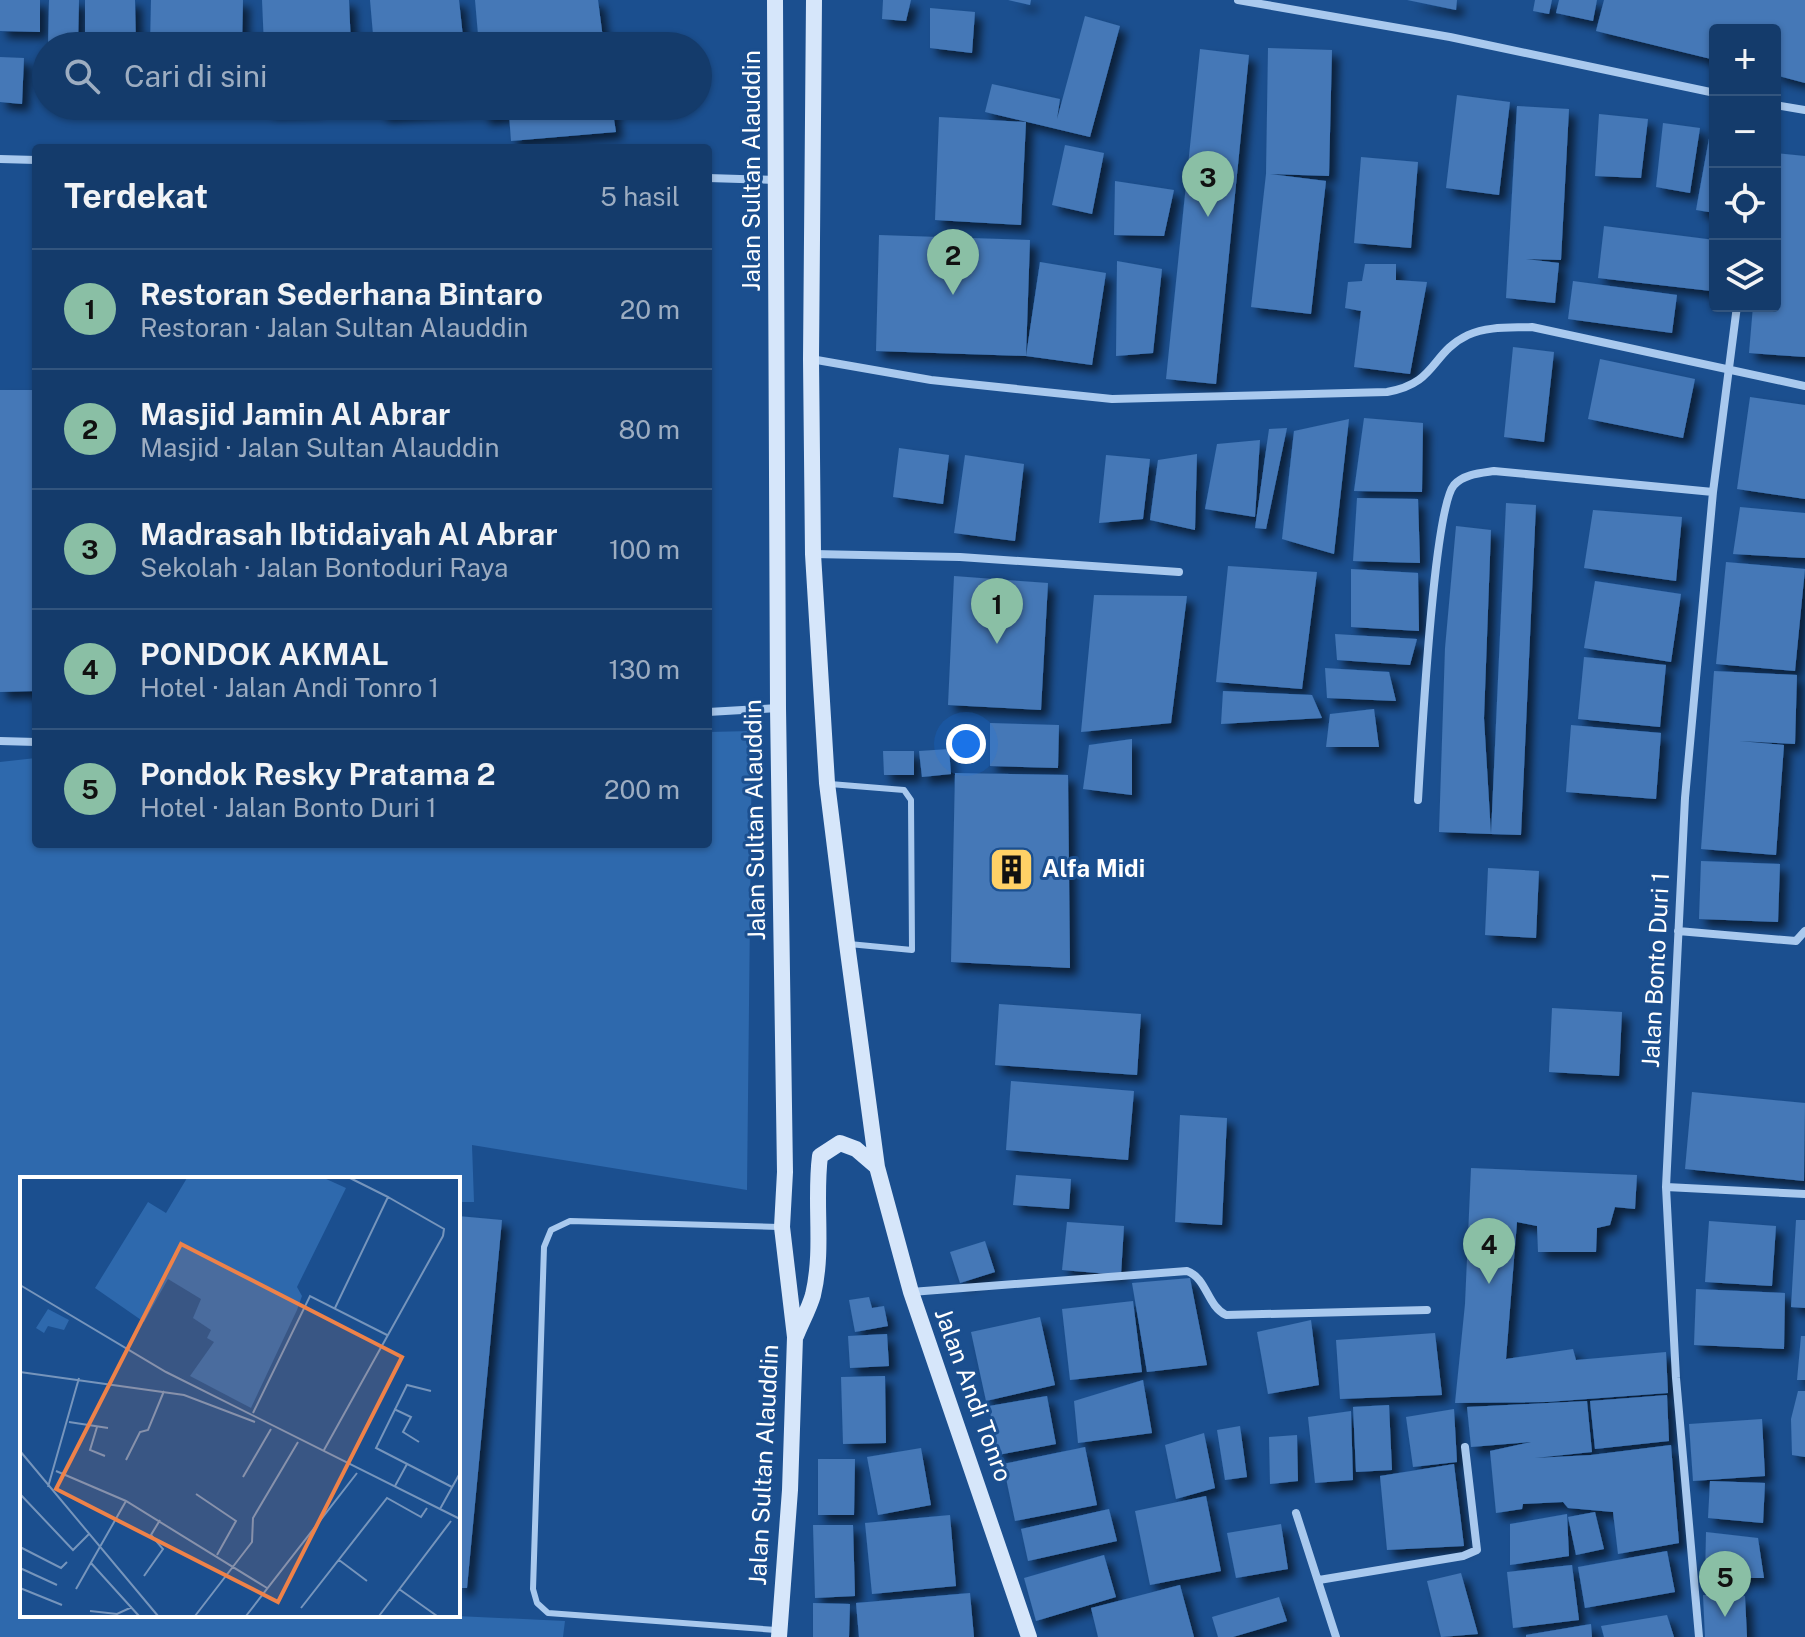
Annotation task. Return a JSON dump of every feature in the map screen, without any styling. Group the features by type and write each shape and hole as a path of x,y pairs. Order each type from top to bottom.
{"main road":[{"name":"Jalan Sultan Alauddin","path":"775,0 778,708 785,1172 782,1227 795,1337 790,1490 779,1634"},
{"path":"814,0 813,554 831,784 877,1167"},
{"path":"795,1337 813,1296 819,1238 815,1192 820,1156 840,1143 856,1149 877,1167"},
{"name":"Jalan Andi Tonro","path":"877,1167 911,1292 993,1524 1029,1637"}],"street":[{"path":"1238,0 1450,37 1709,92"},
{"path":"1781,106 1805,110"},
{"path":"0,159 32,160"},
{"path":"712,178 775,180"},
{"name":"Jalan Bonto Duri 1","path":"1699,1637 1676,1378 1666,1187 1685,798 1713,492 1736,312"},
{"path":"811,359 931,380 1112,399 1387,392 1423,379 1441,354 1468,335 1493,328 1532,327 1805,386"},
{"path":"1418,800 1432,613 1445,506 1454,485 1473,474 1494,471 1713,492"},
{"path":"813,554 960,557 1179,572"},
{"path":"712,712 778,708"},
{"path":"0,741 32,742"},
{"path":"1678,931 1773,941 1796,941 1805,931"},
{"path":"1666,1187 1805,1194"},
{"path":"911,1292 1187,1271 1194,1274 1217,1309 1226,1315 1427,1310"},
{"path":"1319,1580 1463,1556 1477,1550 1465,1447"},
{"path":"1296,1513 1336,1637"}],"lane":[{"path":"831,784 904,790 911,800 914,945 908,952 852,944"},
{"path":"779,1634 548,1613 537,1603 533,1589 544,1247 551,1230 570,1221 782,1227"}],"shaded area":[{"path":"752,731 747,1190 472,1145 474,1202 460,1202 460,1177 20,1177 20,1617 460,1616 565,1621 563,1637 0,1637 0,762 32,758 32,848 712,848 712,732"}],"building":[{"path":"0,0 40,0 40,32 0,31"},
{"path":"49,0 79,0 78,32 48,32"},
{"path":"85,0 135,0 136,32 85,32"},
{"path":"151,0 243,0 242,32 150,32"},
{"path":"262,0 349,0 350,32 263,32"},
{"path":"370,0 459,0 462,32 373,32"},
{"path":"475,0 598,0 602,32 478,32"},
{"path":"883,0 911,0 906,21 882,19"},
{"path":"1008,0 1031,0 1030,5"},
{"path":"1407,0 1457,0 1456,10"},
{"path":"1535,0 1552,0 1549,14 1533,11"},
{"path":"1559,0 1597,0 1593,21 1556,13"},
{"path":"1604,0 1805,0 1805,83 1781,77 1781,24 1709,24 1709,59 1596,31"},
{"path":"930,8 975,12 972,53 930,48"},
{"path":"1085,16 1120,26 1090,137 985,112 992,84 1060,99 1057,119"},
{"path":"1268,48 1332,50 1329,176 1270,174 1326,181 1311,314 1251,307 1266,174"},
{"path":"1200,49 1249,55 1216,384 1166,379"},
{"path":"0,57 24,58 22,104 0,102"},
{"path":"1457,95 1510,102 1499,195 1446,188"},
{"path":"1517,106 1569,109 1561,260 1526,259 1559,263 1555,303 1506,298"},
{"path":"1599,114 1648,119 1641,178 1595,176"},
{"path":"939,117 1026,122 1021,225 935,220"},
{"path":"509,120 614,120 616,132 511,141"},
{"path":"1663,123 1700,128 1690,193 1656,187"},
{"path":"1709,138 1709,212 1696,210"},
{"path":"1065,145 1104,153 1092,214 1052,205"},
{"path":"1781,154 1805,156 1805,357 1749,353 1752,312 1781,312"},
{"path":"1361,157 1418,162 1411,248 1354,243"},
{"path":"1115,181 1174,190 1164,236 1114,235"},
{"path":"1604,226 1709,239 1709,291 1598,278"},
{"path":"879,235 1030,240 1026,356 876,351"},
{"path":"1117,261 1162,269 1153,353 1116,356"},
{"path":"1040,262 1106,273 1092,365 1026,356"},
{"path":"1365,264 1396,264 1396,280 1427,282 1410,374 1354,367 1361,311 1345,308 1348,282 1362,281"},
{"path":"1573,281 1677,295 1672,333 1568,319"},
{"path":"1513,347 1554,352 1544,442 1504,437"},
{"path":"1600,359 1695,379 1683,438 1588,419"},
{"path":"0,390 32,390 32,691 0,692"},
{"path":"1750,397 1805,405 1805,499 1737,489"},
{"path":"1364,418 1423,423 1422,492 1354,491"},
{"path":"1349,419 1334,554 1282,539 1294,431"},
{"path":"1287,428 1266,529 1255,528 1269,429"},
{"path":"1260,440 1255,517 1205,509 1217,444"},
{"path":"899,448 949,455 943,504 893,497"},
{"path":"1197,454 1195,530 1150,520 1158,460"},
{"path":"965,455 1024,464 1015,541 954,533"},
{"path":"1106,455 1150,459 1143,519 1099,523"},
{"path":"1357,498 1418,499 1420,563 1353,561"},
{"path":"1506,503 1536,505 1521,835 1491,834"},
{"path":"1740,507 1805,513 1805,558 1733,554"},
{"path":"1593,510 1682,517 1676,581 1584,568"},
{"path":"1456,526 1491,530 1484,718 1491,834 1439,832 1445,648"},
{"path":"1726,562 1805,569 1795,671 1716,664"},
{"path":"1228,566 1317,572 1302,689 1216,682"},
{"path":"1351,569 1418,573 1419,631 1351,627"},
{"path":"954,576 1048,583 1041,710 948,705"},
{"path":"1595,581 1681,594 1671,662 1584,648"},
{"path":"1094,595 1187,596 1171,723 1081,732"},
{"path":"1335,634 1417,639 1410,665 1337,660"},
{"path":"1584,657 1666,665 1660,727 1578,719"},
{"path":"1325,668 1389,672 1396,701 1327,698"},
{"path":"1714,671 1797,675 1795,744 1739,741 1784,745 1776,855 1701,849"},
{"path":"1223,691 1312,695 1322,718 1221,724"},
{"path":"1374,709 1379,747 1326,747 1330,714"},
{"path":"990,723 1059,725 1058,768 990,766"},
{"path":"1571,725 1661,733 1656,799 1566,792"},
{"path":"1132,739 1132,795 1083,789 1089,745"},
{"path":"949,749 951,774 922,777 919,751"},
{"path":"883,751 914,751 914,775 884,775"},
{"name":"Alfa Midi","path":"955,773 1068,775 1070,968 951,962"},
{"path":"1701,861 1780,864 1778,922 1699,919"},
{"path":"1488,868 1539,871 1536,938 1485,935"},
{"path":"999,1004 1141,1014 1137,1075 995,1065"},
{"path":"1552,1008 1622,1012 1619,1076 1549,1072"},
{"path":"1011,1081 1134,1091 1128,1160 1006,1150"},
{"path":"1692,1092 1805,1103 1804,1181 1685,1169"},
{"path":"1180,1115 1227,1118 1222,1225 1175,1222"},
{"path":"1471,1168 1637,1175 1635,1209 1615,1207 1610,1225 1597,1228 1596,1252 1538,1252 1537,1226 1517,1222 1506,1359 1573,1349 1576,1360 1666,1352 1668,1393 1547,1402 1455,1403 1465,1304"},
{"path":"1016,1175 1071,1179 1069,1209 1013,1205"},
{"path":"460,1216 502,1220 467,1588 460,1588"},
{"path":"1796,1220 1805,1220 1805,1308 1791,1307"},
{"path":"1709,1221 1776,1226 1772,1286 1705,1282"},
{"path":"1067,1222 1124,1226 1121,1275 1062,1270"},
{"path":"985,1241 995,1272 960,1283 950,1252"},
{"path":"1190,1278 1207,1365 1147,1372 1132,1283"},
{"path":"1696,1289 1785,1293 1784,1349 1694,1345"},
{"path":"869,1297 872,1308 884,1306 888,1326 855,1332 849,1300"},
{"path":"1133,1301 1142,1372 1070,1380 1062,1309"},
{"path":"1040,1317 1055,1385 986,1401 971,1332"},
{"path":"1311,1320 1319,1385 1268,1394 1257,1332"},
{"path":"1435,1333 1442,1395 1340,1399 1336,1340"},
{"path":"887,1334 889,1366 850,1368 848,1336"},
{"path":"1801,1336 1805,1336 1805,1380 1797,1380"},
{"path":"885,1376 886,1443 843,1444 841,1377"},
{"path":"1143,1380 1152,1433 1078,1443 1074,1401"},
{"path":"1798,1391 1805,1391 1805,1457 1792,1455 1791,1419"},
{"path":"1667,1395 1669,1441 1595,1449 1590,1401"},
{"path":"1047,1396 1056,1444 998,1455 989,1406"},
{"path":"1587,1401 1592,1452 1535,1458 1671,1445 1679,1543 1618,1554 1613,1512 1568,1508 1563,1502 1523,1504 1522,1509 1496,1513 1490,1451 1531,1442 1471,1447 1467,1407"},
{"path":"1389,1405 1392,1470 1356,1472 1353,1407"},
{"path":"1454,1409 1457,1462 1413,1467 1406,1417"},
{"path":"1351,1411 1353,1480 1315,1483 1308,1417"},
{"path":"1762,1419 1765,1476 1693,1481 1689,1424"},
{"path":"1240,1426 1247,1477 1225,1480 1217,1430"},
{"path":"1204,1433 1215,1488 1176,1499 1165,1445"},
{"path":"1297,1435 1298,1481 1270,1484 1269,1437"},
{"path":"1085,1447 1097,1505 1015,1521 1003,1464"},
{"path":"921,1448 931,1505 878,1515 867,1457"},
{"path":"818,1459 855,1459 854,1515 818,1515"},
{"path":"1454,1464 1464,1546 1387,1550 1380,1476"},
{"path":"1710,1481 1765,1483 1763,1523 1708,1518"},
{"path":"1206,1496 1221,1571 1150,1585 1135,1511"},
{"path":"1109,1509 1117,1541 1028,1561 1021,1529"},
{"path":"1595,1512 1604,1549 1576,1555 1568,1517"},
{"path":"1567,1514 1569,1556 1510,1565 1510,1524"},
{"path":"950,1515 956,1586 872,1594 865,1523"},
{"path":"1281,1524 1288,1569 1236,1578 1227,1533"},
{"path":"813,1525 853,1525 855,1596 815,1598"},
{"path":"1706,1532 1758,1538 1764,1578 1705,1578"},
{"path":"1667,1551 1675,1592 1585,1608 1578,1567"},
{"path":"1104,1555 1116,1597 1036,1621 1024,1578"},
{"path":"1572,1565 1579,1620 1513,1628 1507,1572"},
{"path":"1461,1573 1478,1634 1441,1637 1427,1581"},
{"path":"1180,1585 1194,1637 1098,1637 1091,1608"},
{"path":"970,1593 974,1637 859,1637 856,1603"},
{"path":"1703,1595 1745,1596 1747,1637 1705,1637"},
{"path":"1279,1597 1287,1621 1233,1637 1218,1637 1212,1617"},
{"path":"813,1603 850,1604 849,1637 813,1637"},
{"path":"1667,1615 1674,1637 1604,1637 1601,1626"},
{"path":"1591,1624 1592,1637 1526,1637 1526,1635"}],"place":[{"name":"Madrasah Ibtidaiyah Al Abrar","path":"1208,217"},
{"name":"Masjid Jamin Al Abrar","path":"953,295"},
{"name":"Restoran Sederhana Bintaro","path":"997,644"},
{"name":"Alfa Midi","path":"1011,869"},
{"name":"PONDOK AKMAL","path":"1489,1284"},
{"name":"Pondok Resky Pratama 2","path":"1725,1617"}]}
